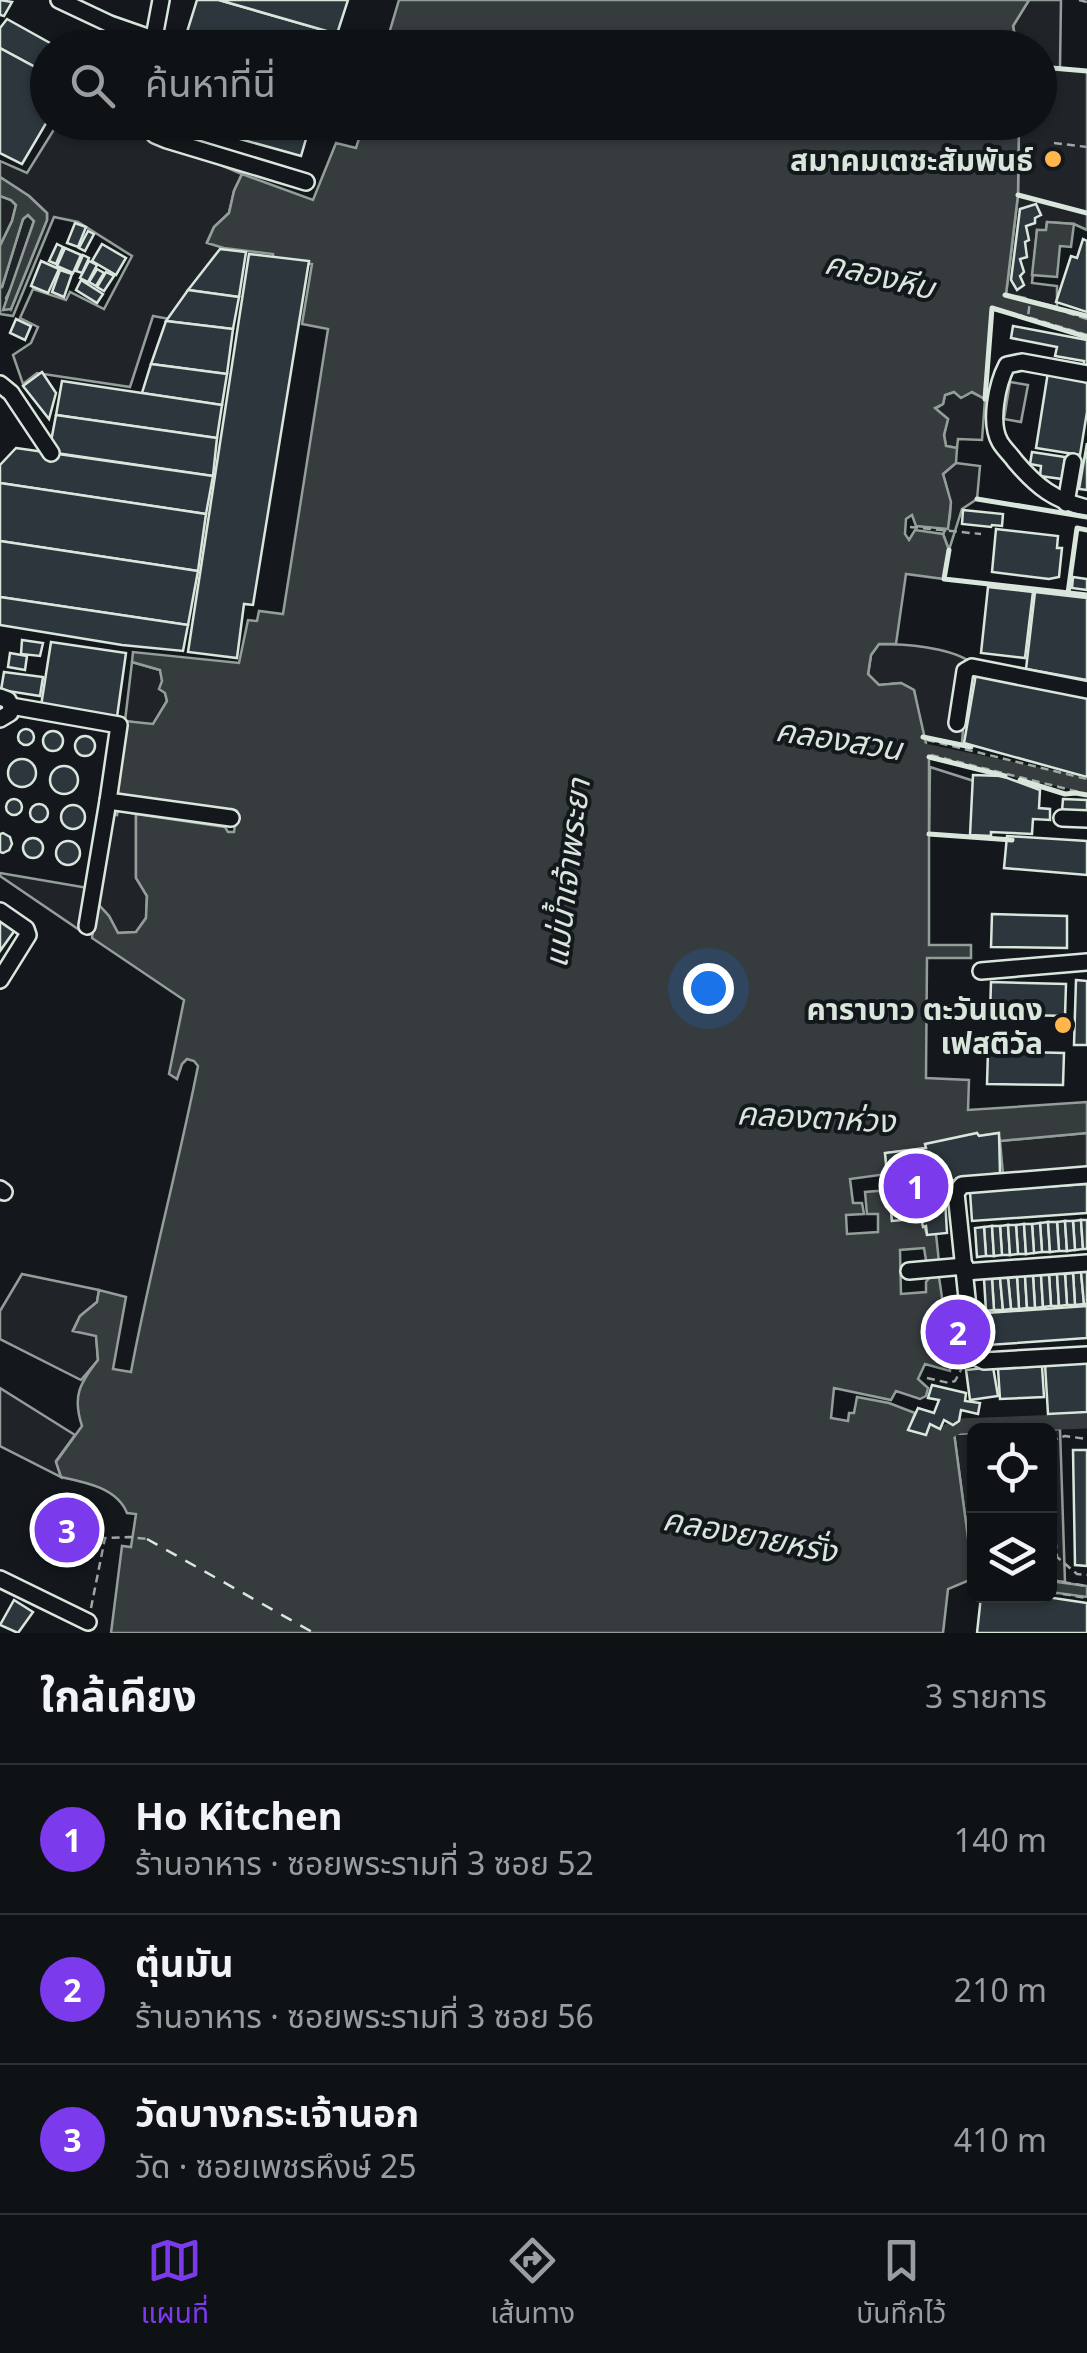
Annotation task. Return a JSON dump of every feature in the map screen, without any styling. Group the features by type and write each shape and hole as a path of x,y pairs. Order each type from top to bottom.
{"street":[{"path":"58,0 123,30"},
{"path":"154,30 160,0"},
{"path":"167,140 306,182"},
{"path":"1087,374 1022,362 1007,365 995,421 999,440 1043,490 1066,503 1087,508"},
{"path":"0,384 51,453"},
{"path":"1066,503 1074,462"},
{"path":"957,723 965,671 972,667 1087,690"},
{"path":"4,707 119,724 87,926"},
{"path":"108,801 232,818"},
{"path":"1062,818 1087,819"},
{"path":"0,911 26,929 28,935 0,980"},
{"path":"981,970 1087,962"},
{"path":"1087,1176 959,1187 956,1197 976,1357 984,1361 1087,1354"},
{"path":"909,1272 1087,1263"},
{"path":"0,1579 88,1622"}],"path":[{"path":"1079,0 1087,2"},
{"path":"1054,143 1087,147"},
{"path":"1087,319 1030,301 1028,316 1087,335"},
{"path":"910,528 982,534"},
{"path":"927,740 1087,780"},
{"path":"931,756 1087,794"},
{"path":"927,1378 955,1381 973,1353"},
{"path":"1057,1438 1087,1439"},
{"path":"1053,1513 1057,1557 1077,1574 1087,1576"},
{"path":"88,1622 105,1538 147,1539"},
{"path":"1057,1581 1087,1586"},
{"path":"1057,1593 1087,1598"}],"shaded area":[{"path":"1029,0 1061,0 1060,68 1087,71 1087,230 1074,224 1047,222 1046,231 1037,230 1032,283 1057,286 1057,307 1006,295 1018,195 1019,140 1057,140 1057,30 1014,30"},
{"path":"47,140 161,140 242,174 229,213 214,227 207,242 224,248 169,319 153,316 130,387 37,373 23,384 13,355 31,343 38,327 20,318 33,289 66,300 70,292 104,309 132,256 78,222 54,217 13,316 0,314 0,287 23,219 28,215 34,221 6,298 11,309 47,213 0,177 0,161 27,173"},
{"path":"0,196 16,205 0,246"},
{"path":"1010,382 1028,385 1021,422 1004,419"},
{"path":"971,392 985,399 982,440 958,439 957,448 946,446 948,419 935,409 943,404 945,395"},
{"path":"956,463 980,466 977,499 962,509 949,550 943,534 950,512 943,474"},
{"path":"879,644 938,649 969,661 954,685 963,720 962,744 923,737 914,690 901,683 879,685 868,675 871,655"},
{"path":"132,662 160,670 167,701 153,725 125,721"},
{"path":"930,767 977,782 972,837 929,834"},
{"path":"118,810 136,814 136,878 147,896 146,918 136,932 118,933 97,903 109,814 117,815"},
{"path":"0,876 88,888 81,931"},
{"path":"1087,1133 1087,1167 1003,1174 1000,1141"},
{"path":"22,1274 99,1290 97,1302 80,1316 73,1330 96,1335 98,1360 81,1380 0,1339 0,1311"},
{"path":"0,1388 75,1435 56,1461 61,1477 0,1446"},
{"path":"1060,1429 1065,1582 1057,1581"},
{"path":"967,1433 967,1531 954,1434"}],"water":[{"path":"399,0 1029,0 1014,30 390,30"},
{"path":"359,140 1019,140 1018,195 1006,294 1025,298 1021,317 992,309 985,399 972,392 961,398 954,392 945,395 943,404 935,408 948,419 946,446 957,448 956,463 943,474 951,502 948,529 916,526 912,515 906,519 905,534 909,540 915,530 943,534 949,550 944,579 906,574 896,644 879,644 871,655 868,674 879,685 901,683 914,690 929,757 929,945 971,945 971,958 927,958 926,1078 969,1080 968,1110 1087,1102 1087,1133 1000,1141 998,1133 926,1144 926,1148 885,1153 887,1174 850,1179 853,1203 862,1203 864,1214 846,1215 847,1234 878,1232 878,1214 867,1214 865,1192 889,1190 892,1221 921,1218 927,1234 936,1234 939,1262 926,1260 924,1248 900,1250 901,1294 926,1292 930,1277 939,1277 950,1371 925,1364 918,1379 928,1388 926,1396 920,1399 896,1391 891,1400 834,1388 831,1418 848,1421 857,1397 915,1413 909,1430 925,1434 930,1424 943,1431 953,1425 967,1530 967,1581 948,1589 943,1633 111,1633 122,1546 131,1547 136,1514 127,1513 108,1492 61,1477 56,1462 82,1426 80,1390 98,1360 96,1336 73,1331 80,1316 97,1302 99,1290 126,1297 113,1369 131,1372 198,1066 187,1059 177,1079 169,1074 184,1000 92,938 97,903 118,933 136,932 146,918 147,896 136,878 136,814 225,827 234,832 237,811 227,813 111,796 125,721 153,724 167,701 159,689 160,670 132,662 133,652 239,663 248,620 257,621 259,611 283,614 328,329 302,324 312,264 207,243 214,227 229,213 242,174 313,200 336,143 356,148"},
{"path":"0,177 47,213 11,309 3,310 34,221 28,215 23,219 0,287 0,246 16,205 0,196"},
{"path":"1047,222 1074,224 1071,247 1060,246 1057,277 1032,275 1037,230 1046,230"},
{"path":"1036,305 1087,320 1087,333 1032,316"},
{"path":"1057,1582 1087,1586 1087,1597 1057,1593"}],"building":[{"path":"0,0 12,2 4,16 0,15"},
{"path":"197,0 219,0 323,30 188,30"},
{"path":"219,0 348,0 338,30 323,30"},
{"path":"7,19 30,32 30,64 0,48 0,28"},
{"path":"0,48 30,64 30,140 36,140 22,164 0,153"},
{"path":"244,140 306,140 301,156"},
{"path":"1036,204 1041,215 1026,226 1027,257 1020,259 1024,285 1017,290 1011,280 1020,209"},
{"path":"75,223 86,227 78,247 67,243"},
{"path":"88,231 94,234 85,251 79,248"},
{"path":"1083,239 1087,241 1087,312 1056,302 1071,256 1077,258"},
{"path":"57,244 63,247 56,264 49,261"},
{"path":"102,244 126,258 116,275 92,261"},
{"path":"65,248 81,255 73,273 57,266"},
{"path":"220,249 246,252 239,297 188,290"},
{"path":"249,254 309,261 253,605 244,604 237,658 188,652"},
{"path":"83,255 89,258 82,273 76,271"},
{"path":"41,261 59,269 48,293 31,286"},
{"path":"89,261 97,265 88,282 80,278"},
{"path":"97,269 104,273 96,286 89,282"},
{"path":"60,270 72,274 64,297 52,292"},
{"path":"106,272 114,276 104,291 97,287"},
{"path":"81,280 103,294 97,303 76,290"},
{"path":"188,290 239,297 233,329 166,321"},
{"path":"16,319 31,326 25,340 10,333"},
{"path":"166,321 233,329 227,374 151,364"},
{"path":"1013,326 1087,340 1087,370 1083,369 1084,361 1055,356 1057,347 1011,338"},
{"path":"151,364 227,374 222,405 142,393"},
{"path":"42,372 56,393 49,419 23,386"},
{"path":"1048,372 1087,378 1087,412 1080,455 1036,448"},
{"path":"62,381 222,405 217,438 56,415"},
{"path":"56,415 217,438 213,476 49,452"},
{"path":"1087,443 1087,490 1079,489"},
{"path":"16,448 213,476 206,514 0,483 0,465"},
{"path":"1032,452 1065,457 1062,479 1040,476 1041,466 1030,464"},
{"path":"0,483 206,514 198,571 0,541"},
{"path":"963,510 1003,514 1002,526 962,524"},
{"path":"996,529 1058,536 1057,548 1062,548 1059,577 992,572"},
{"path":"0,541 198,571 188,625 0,597"},
{"path":"1073,577 1087,579 1087,590 1072,588"},
{"path":"988,587 1033,592 1025,658 981,653"},
{"path":"1035,592 1087,598 1087,680 1026,669"},
{"path":"0,597 188,625 183,651 0,625"},
{"path":"22,640 43,643 40,656 21,654"},
{"path":"51,642 126,653 117,717 41,706"},
{"path":"10,653 27,656 25,670 8,667"},
{"path":"4,672 43,677 40,696 1,690"},
{"path":"976,674 1087,696 1087,777 964,743"},
{"path":"26,729 34,737 26,745 18,737"},
{"path":"53,731 63,741 53,751 43,741"},
{"path":"85,736 95,746 85,756 75,746"},
{"path":"22,759 32,763 36,773 32,783 22,787 12,783 8,773 12,763"},
{"path":"64,766 74,770 78,780 74,790 64,794 54,790 50,780 54,770"},
{"path":"973,775 1002,776 1040,790 1039,808 1050,809 1050,820 1033,819 1032,834 970,835"},
{"path":"14,799 22,807 14,815 6,807"},
{"path":"1063,799 1087,800 1087,812 1062,811"},
{"path":"39,804 46,806 46,820 39,822 32,820 30,813 32,806"},
{"path":"73,805 85,817 73,829 61,817"},
{"path":"0,834 12,844 3,853"},
{"path":"1007,836 1087,841 1087,875 1004,868"},
{"path":"33,838 43,848 33,858 23,848"},
{"path":"68,841 80,853 68,865 56,853"},
{"path":"992,914 1067,916 1067,948 991,947"},
{"path":"0,920 15,930 0,951"},
{"path":"1076,980 1087,981 1087,1045 1074,1045"},
{"path":"991,982 1066,984 1065,1016 990,1014"},
{"path":"988,1051 1064,1053 1063,1085 987,1084"},
{"path":"977,1133 999,1133 1000,1173 944,1182 947,1233 927,1235 921,1218 892,1221 885,1153 926,1148 925,1144"},
{"path":"1087,1184 1087,1213 972,1221 970,1192"},
{"path":"1081,1220 1083,1249 1075,1250 1073,1221"},
{"path":"1081,1220 1087,1220 1087,1249 1083,1249"},
{"path":"1065,1221 1067,1251 1059,1251 1057,1222"},
{"path":"1065,1221 1073,1221 1075,1250 1067,1251"},
{"path":"1048,1222 1050,1252 1042,1252 1040,1223"},
{"path":"1048,1222 1057,1222 1059,1251 1050,1252"},
{"path":"1040,1223 1042,1252 1034,1253 1032,1224"},
{"path":"1024,1224 1026,1254 1018,1254 1016,1225"},
{"path":"1024,1224 1032,1224 1034,1253 1026,1254"},
{"path":"1008,1225 1010,1255 1002,1255 1000,1226"},
{"path":"1008,1225 1016,1225 1018,1254 1010,1255"},
{"path":"992,1226 994,1256 986,1256 984,1227"},
{"path":"992,1226 1000,1226 1002,1255 994,1256"},
{"path":"984,1227 986,1256 977,1257 975,1228"},
{"path":"1081,1272 1084,1304 1075,1305 1073,1273"},
{"path":"1081,1272 1087,1272 1087,1304 1084,1304"},
{"path":"1073,1273 1075,1305 1067,1305 1065,1274"},
{"path":"1057,1274 1059,1306 1051,1306 1049,1275"},
{"path":"1057,1274 1065,1274 1067,1305 1059,1306"},
{"path":"1041,1275 1043,1307 1035,1308 1033,1276"},
{"path":"1041,1275 1049,1275 1051,1306 1043,1307"},
{"path":"1025,1276 1027,1308 1019,1309 1017,1277"},
{"path":"1025,1276 1033,1276 1035,1308 1027,1308"},
{"path":"1017,1277 1019,1309 1011,1309 1008,1278"},
{"path":"1000,1278 1003,1310 994,1310 992,1279"},
{"path":"1000,1278 1008,1278 1011,1309 1003,1310"},
{"path":"984,1279 992,1279 994,1310 986,1311"},
{"path":"1087,1306 1087,1338 988,1345 986,1313"},
{"path":"964,1308 969,1353 951,1355 946,1310"},
{"path":"1087,1362 1087,1412 1048,1414 1045,1364"},
{"path":"1042,1366 1044,1397 1000,1399 998,1369"},
{"path":"993,1367 998,1396 970,1400 966,1370"},
{"path":"932,1385 966,1393 965,1401 980,1403 978,1414 961,1410 959,1421 953,1425 944,1420 940,1429 930,1424 926,1435 908,1430 918,1408 934,1413 939,1400 928,1398"},
{"path":"1073,1450 1087,1450 1087,1566 1075,1565"},
{"path":"1057,1599 1087,1603 1087,1633 977,1633 980,1603 1057,1603"},
{"path":"14,1600 33,1612 18,1633 0,1625"}],"waterway":[{"name":"คลองหีบ","path":"1003,301 1087,326"},
{"name":"คลองสวน","path":"910,748 1087,785"},
{"path":"938,1436 959,1426 1087,1421"}],"ferry route":[{"path":"147,1539 314,1633"}],"wall":[{"path":"1057,68 1087,71"},
{"path":"1018,195 1087,213"},
{"path":"1005,295 1087,316"},
{"path":"985,399 992,308 1087,337"},
{"path":"977,499 1087,517"},
{"path":"1068,593 1077,528 1087,530"},
{"path":"949,550 944,579 1087,595"},
{"path":"923,737 971,747"},
{"path":"929,757 1005,776"},
{"path":"1020,780 1065,794 1087,795"},
{"path":"929,834 1012,840"}],"place":[{"name":"สมาคมเตชะสัมพันธ์","path":"1053,159"},
{"name":"คาราบาว ตะวันแดง เฟสติวัล","path":"1063,1025"},
{"name":"Ho Kitchen","path":"916,1186"},
{"name":"ตุ๋นมัน","path":"958,1332"},
{"name":"วัดบางกระเจ้านอก","path":"67,1530"}],"water label":[{"name":"แม่น้ำเจ้าพระยา","path":"566,873"},
{"name":"คลองตาห่วง","path":"816,1116"},
{"name":"คลองยายหรั่ง","path":"750,1534"}]}
